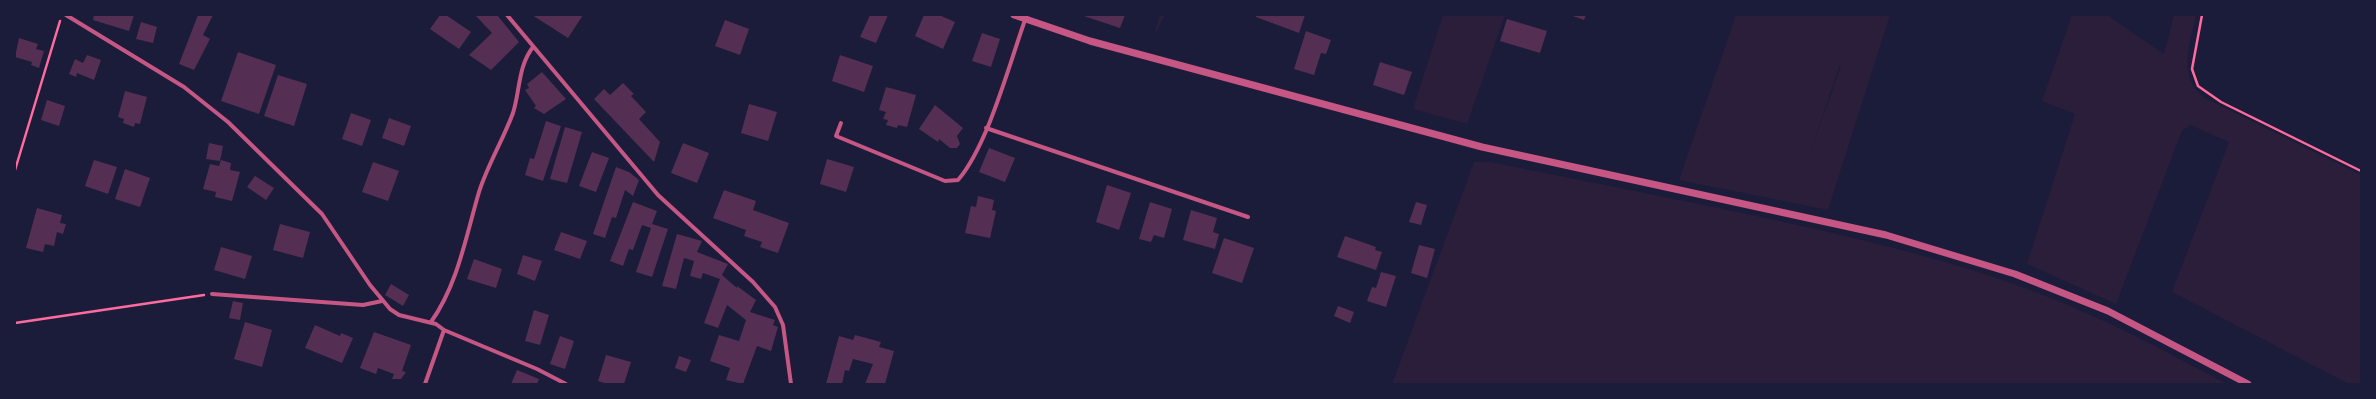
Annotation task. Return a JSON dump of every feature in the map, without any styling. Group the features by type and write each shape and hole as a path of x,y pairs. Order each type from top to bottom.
{"street":[{"path":"66,15 184,87 228,122 309,199 322,214 382,301 399,315 431,322 444,330 537,369 566,384"},
{"path":"507,15 658,195 753,282 775,307 783,325 791,384"},
{"path":"1014,15 1090,41 1418,130 1544,160 1886,235 2015,274 2108,311 2248,384"},
{"path":"841,122 836,136 945,181 958,180 966,170 986,128 1025,20"},
{"path":"431,322 448,293 462,255 480,191 511,117 526,55 533,47"},
{"path":"986,128 1248,217"},
{"path":"212,294 363,305 382,301"},
{"path":"424,384 444,330"}],"path":[{"path":"15,170 53,49 61,15"},
{"path":"2202,15 2192,69 2198,86 2221,102 2361,171"},
{"path":"15,323 166,299 212,294"}],"shaded area":[{"path":"1160,15 1165,15 1153,38"},
{"path":"1443,15 1505,15 1467,124 1413,109"},
{"path":"1736,15 1890,15 1828,210 1679,180","holes":["1840,65 1841,66 1809,156"]},
{"path":"2072,15 2107,15 2164,54 2174,15 2196,15 2189,48 2188,69 2190,79 2195,88 2203,97 2361,175 2361,384 2349,384 2172,292 2229,142 2190,125 2182,131 2116,304 2027,264 2075,114 2042,101"},
{"path":"1474,162 1491,162 1666,197 1841,235 1965,268 2014,284 2087,313 2181,359 2227,384 1392,384"}],"building":[{"path":"94,15 134,15 129,31 93,20"},
{"path":"198,15 213,15 203,35 210,39 194,70 179,64"},
{"path":"440,15 446,15 471,32 459,49 430,29"},
{"path":"475,15 497,15 519,42 491,70 469,55 492,33"},
{"path":"532,15 583,15 568,38"},
{"path":"870,15 888,15 876,43 860,37"},
{"path":"924,15 939,15 955,22 943,49 915,36"},
{"path":"1081,15 1125,15 1120,28"},
{"path":"1256,15 1305,15 1299,33 1256,17"},
{"path":"1570,15 1586,15 1584,20"},
{"path":"1507,19 1547,31 1540,53 1500,41"},
{"path":"725,20 749,29 740,55 715,46"},
{"path":"141,22 157,27 153,43 136,39"},
{"path":"1306,31 1331,40 1326,54 1321,53 1314,75 1294,69"},
{"path":"982,33 1000,39 991,67 972,61"},
{"path":"19,38 38,44 36,49 44,51 39,68 31,65 32,62 15,57"},
{"path":"238,52 276,65 259,114 221,101"},
{"path":"87,55 101,60 94,80 77,73 76,77 69,74 75,59 83,63"},
{"path":"840,55 873,66 864,92 832,81"},
{"path":"1380,62 1412,72 1404,95 1373,85"},
{"path":"542,72 566,99 544,114 534,108 536,106 525,90 529,88 527,84"},
{"path":"278,75 307,84 294,126 264,116"},
{"path":"623,83 634,94 631,96 646,112 639,119 660,142 654,162 594,99 604,89 610,95"},
{"path":"886,87 916,95 907,127 898,125 897,128 886,125 888,120 883,119 886,112 879,110"},
{"path":"125,91 147,97 140,124 135,123 134,127 123,123 124,119 118,117"},
{"path":"47,100 65,106 59,126 41,120"},
{"path":"749,104 777,112 768,141 741,133"},
{"path":"935,105 963,128 957,136 960,144 957,148 950,148 939,139 938,142 919,129"},
{"path":"351,113 371,120 362,146 342,139"},
{"path":"389,118 411,126 404,146 382,138"},
{"path":"546,121 561,126 543,181 525,175 530,158 534,159"},
{"path":"565,127 582,132 567,183 550,179"},
{"path":"209,143 223,146 220,161 206,159"},
{"path":"683,143 709,153 697,183 671,173"},
{"path":"989,148 1015,158 1005,182 979,172"},
{"path":"592,152 609,158 596,192 579,186"},
{"path":"827,159 854,167 846,192 820,184"},
{"path":"94,160 117,167 108,194 85,186"},
{"path":"221,160 231,163 230,170 240,172 232,201 215,197 216,192 203,189 210,164 219,166"},
{"path":"373,162 399,171 388,201 362,192"},
{"path":"616,167 629,172 639,180 633,196 625,190 616,218 612,217 605,238 593,234"},
{"path":"125,169 150,178 140,207 115,199"},
{"path":"255,176 274,188 266,200 247,187"},
{"path":"1107,185 1131,193 1119,230 1096,222"},
{"path":"724,190 756,201 753,210 789,223 778,253 760,247 762,242 744,236 746,230 713,218"},
{"path":"978,196 994,200 992,210 996,211 990,238 965,233 971,206 976,207"},
{"path":"633,202 657,211 652,224 668,229 652,277 636,272 651,228 642,225 633,250 629,249 623,266 610,261"},
{"path":"1150,202 1172,209 1164,238 1154,235 1151,242 1139,239"},
{"path":"1416,202 1427,205 1421,225 1409,222"},
{"path":"37,208 62,215 60,223 66,224 63,234 57,232 54,246 45,244 43,252 26,248"},
{"path":"1191,210 1217,218 1213,232 1219,234 1215,249 1183,240"},
{"path":"280,224 310,232 303,258 273,250"},
{"path":"561,232 587,241 580,259 554,250"},
{"path":"677,234 702,241 697,252 728,264 722,275 737,288 737,286 756,300 750,312 775,320 773,325 778,327 771,351 757,346 743,384 726,380 730,368 710,361 719,335 739,341 746,320 727,305 718,328 704,323 720,279 703,273 701,279 690,276 694,261 684,258 676,289 662,286"},
{"path":"1345,236 1376,247 1375,250 1382,252 1376,270 1337,257"},
{"path":"1224,238 1254,248 1242,283 1212,273"},
{"path":"1419,245 1435,249 1427,278 1411,273"},
{"path":"221,247 252,256 245,279 214,270"},
{"path":"523,255 542,261 535,281 517,274"},
{"path":"474,259 502,269 496,288 467,279"},
{"path":"1381,272 1396,276 1386,307 1367,301 1372,287 1376,288"},
{"path":"391,284 409,295 403,306 385,295"},
{"path":"233,301 243,303 240,320 229,318"},
{"path":"1338,306 1354,312 1350,323 1334,316"},
{"path":"534,310 549,315 540,345 525,341"},
{"path":"245,322 272,330 262,367 234,359"},
{"path":"315,325 340,336 341,333 353,338 342,363 305,348"},
{"path":"374,332 411,345 402,371 406,372 401,379 392,379 394,374 378,368 376,374 360,368"},
{"path":"855,335 881,342 879,347 894,351 885,384 865,384 873,364 853,359 849,371 845,370 842,384 826,384 839,336 853,340"},
{"path":"560,336 574,341 565,369 550,364"},
{"path":"606,355 631,362 624,384 608,384 598,381"},
{"path":"679,356 691,360 686,372 675,368"},
{"path":"517,370 539,379 537,384 511,384"}]}
